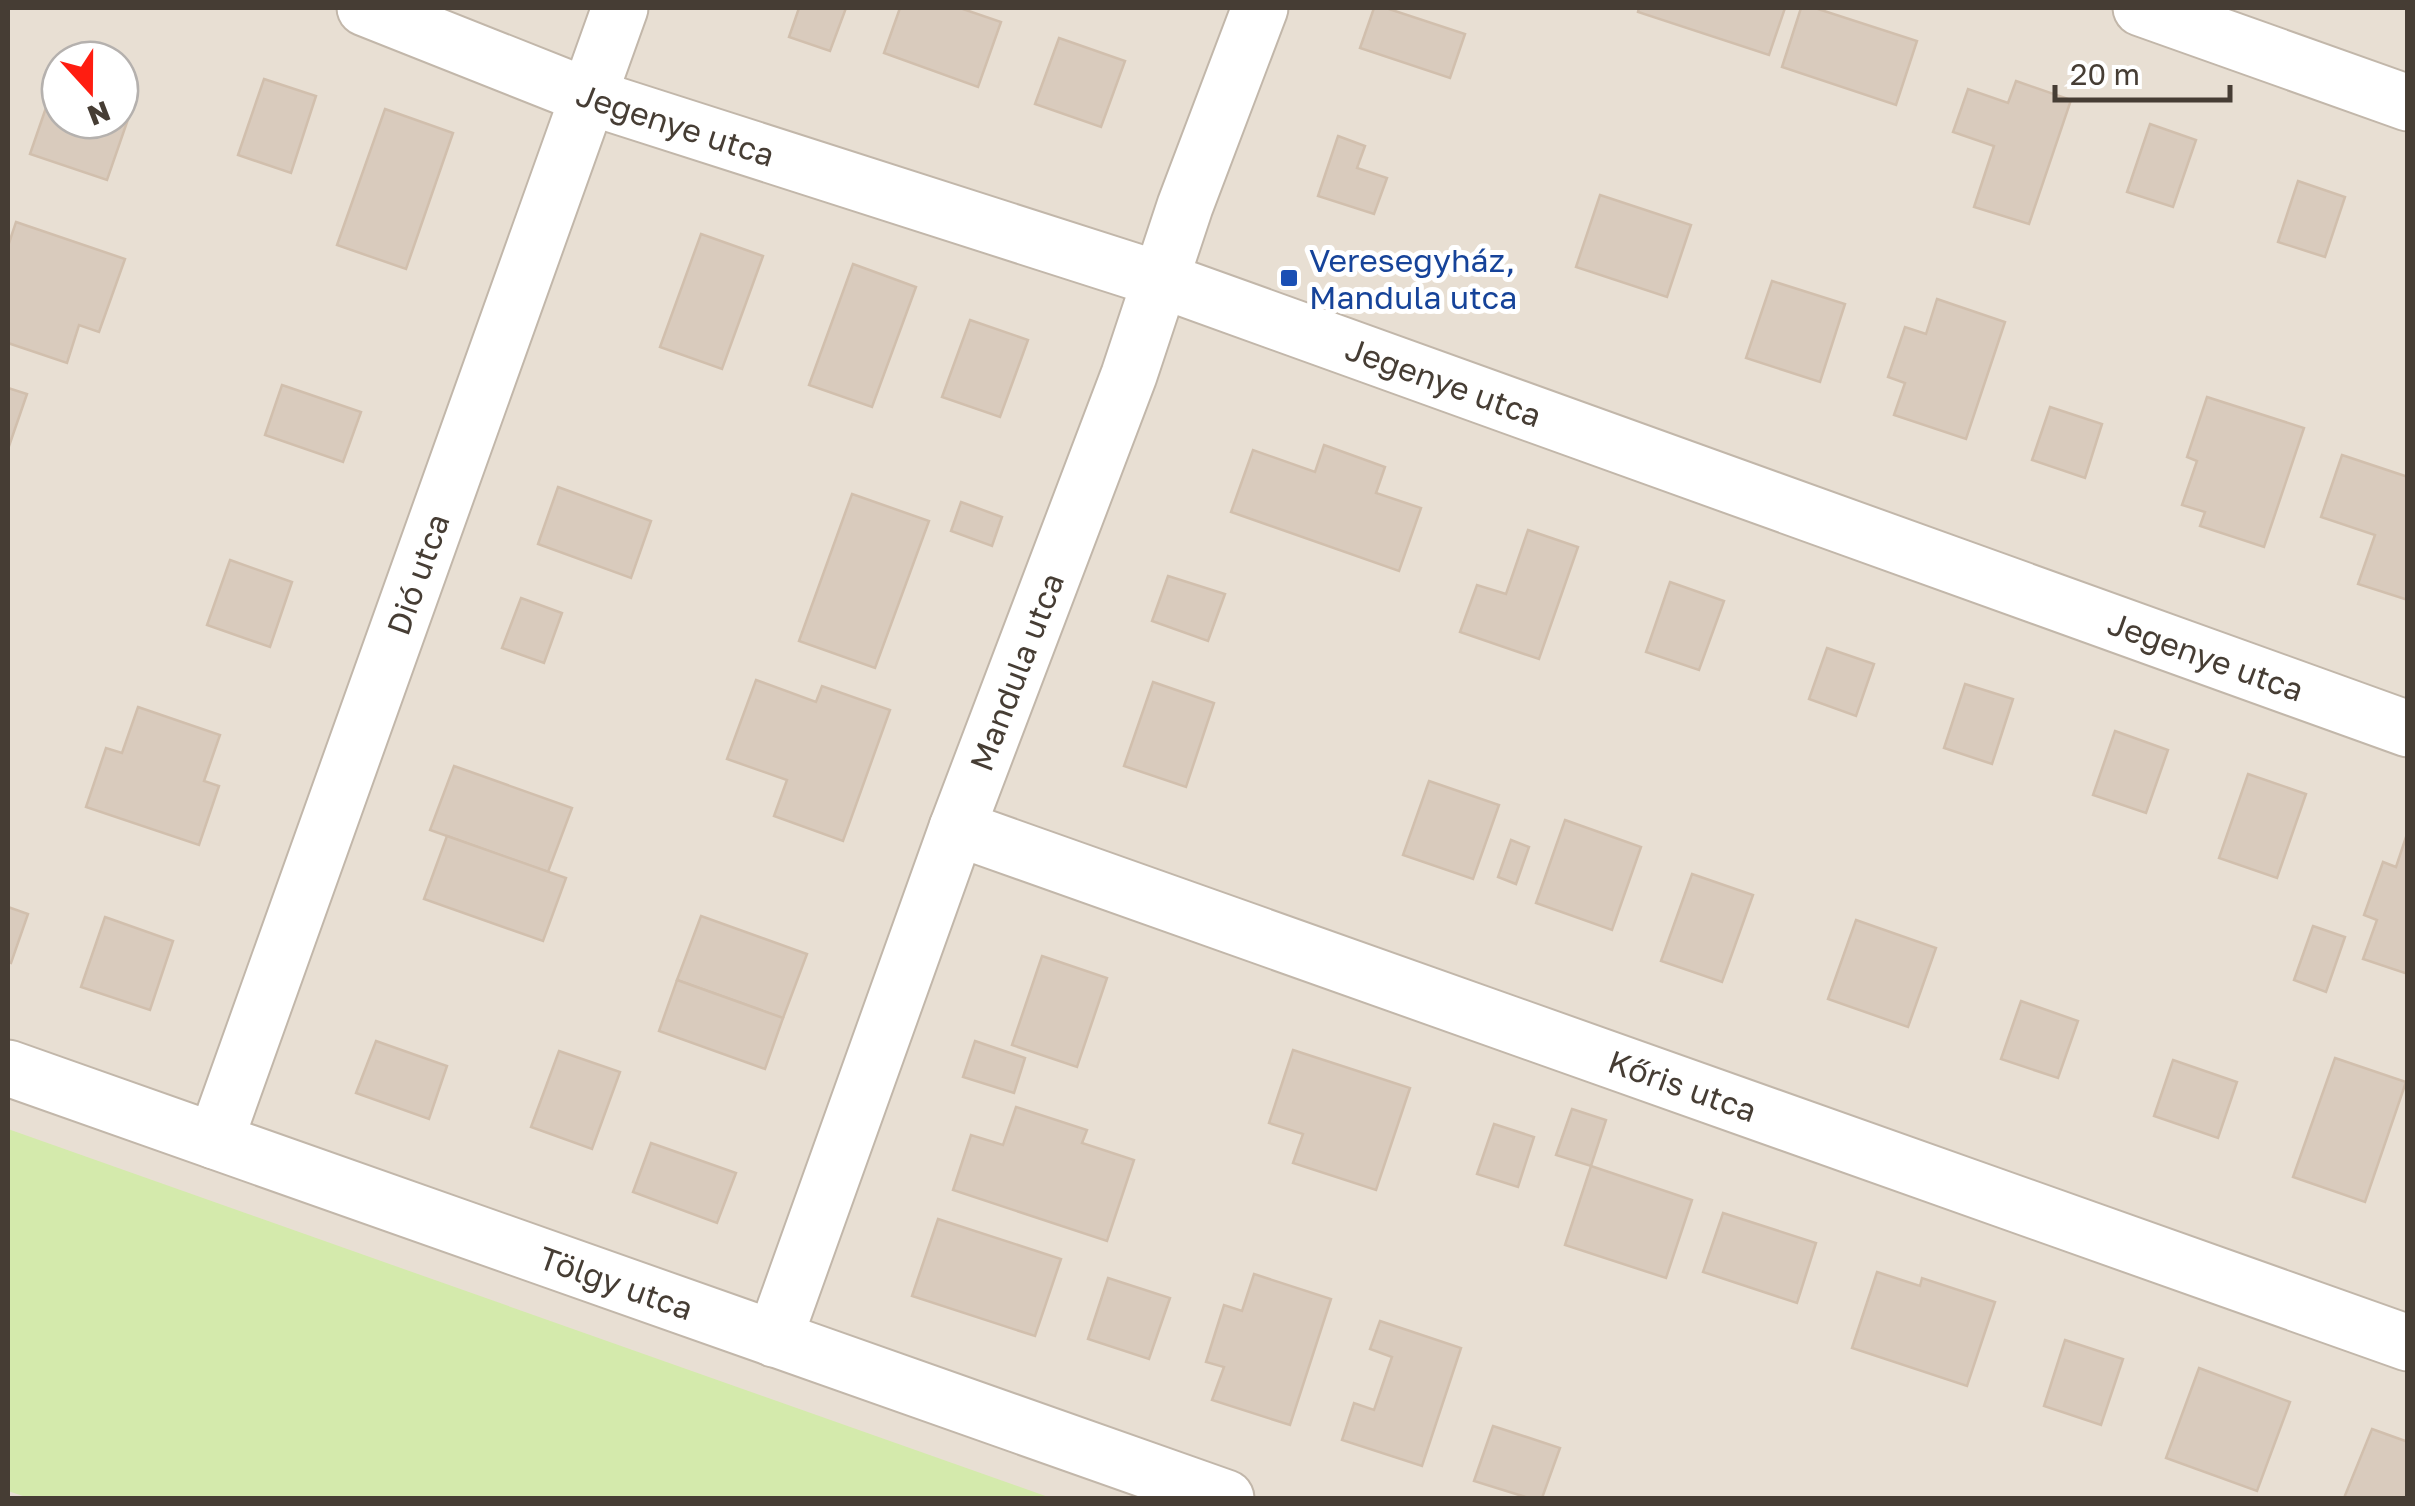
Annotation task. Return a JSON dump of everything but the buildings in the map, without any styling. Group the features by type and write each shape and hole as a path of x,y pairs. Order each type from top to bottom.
{"street":[{"name":"Jegenye utca","path":"365,8 588,96 1161,280 2408,728"},
{"name":"Dió utca","path":"215,1140 620,8"},
{"name":"Mandula utca","path":"774,1339 957,828 1128,375 1260,8"},
{"path":"2140,8 2408,103"},
{"name":"Kőris utca","path":"957,828 2408,1343"},
{"name":"Tölgy utca","path":"8,1068 1226,1498"}],"shaded area":[{"path":"8,8 2407,8 2407,1498 8,1498"}],"green space":[{"path":"8,1129 1051,1498 29,1498 8,1491"}],"place":[{"name":"Veresegyház, Mandula utca","path":"1289,278"}]}
